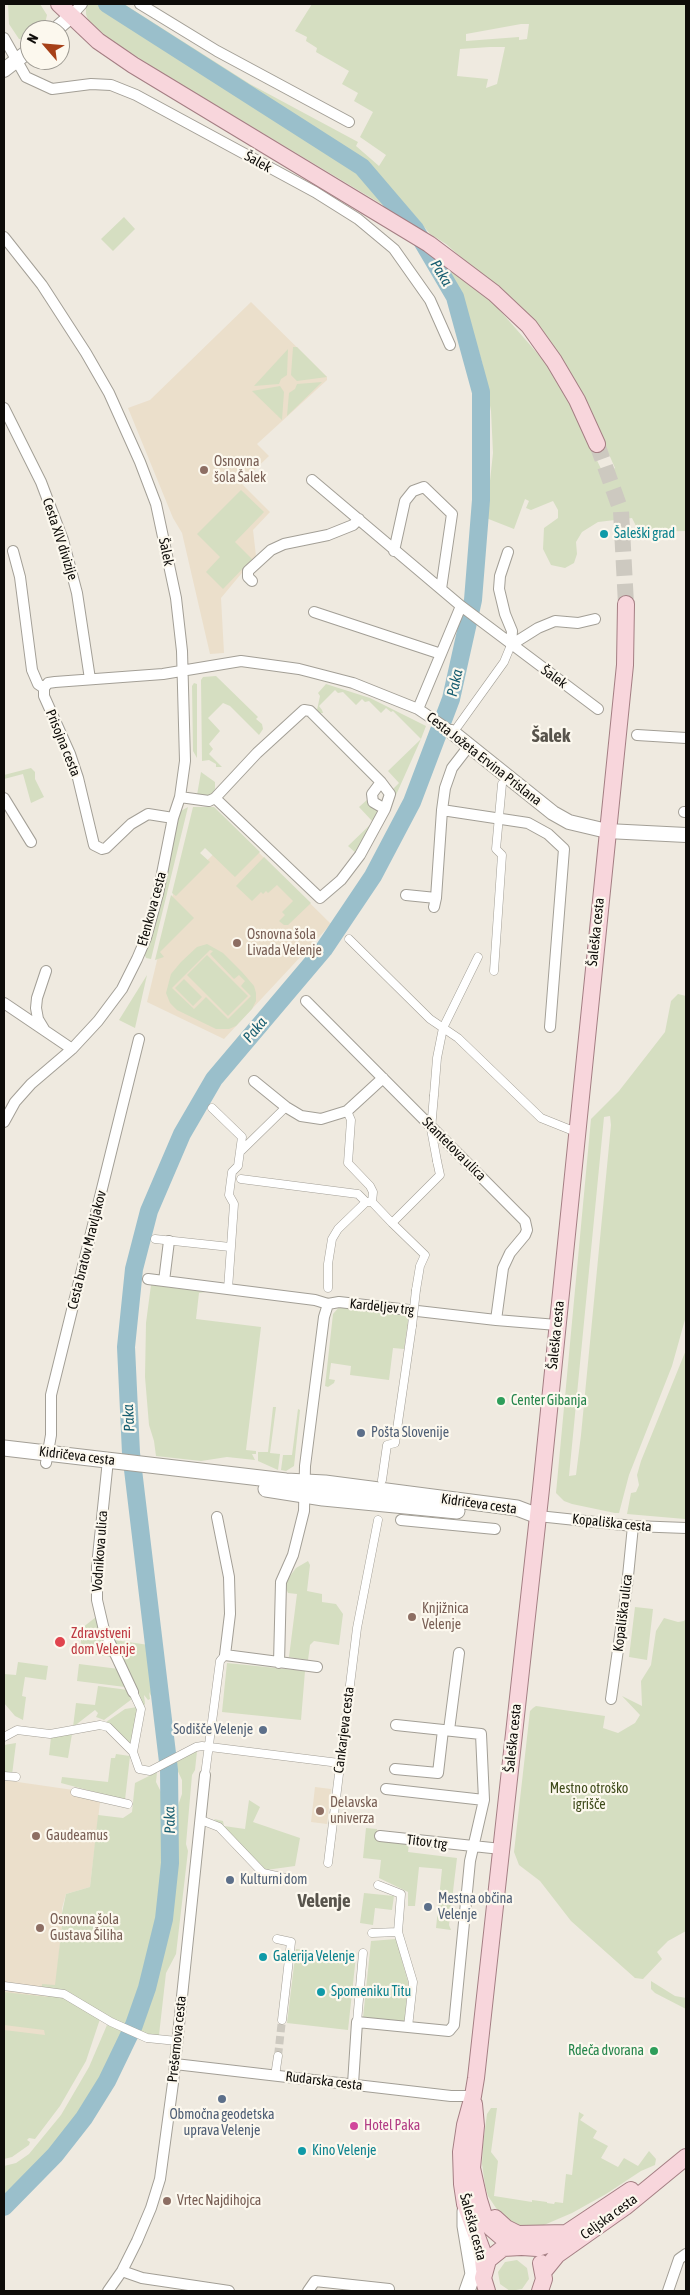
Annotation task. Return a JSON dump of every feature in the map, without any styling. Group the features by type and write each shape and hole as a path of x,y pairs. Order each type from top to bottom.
{"main road":[{"path":"59,4 98,41 133,65 429,244 494,293 529,326 554,361 577,400 597,444"},
{"name":"Šaleška cesta","path":"484,2290 482,2250 472,2202 472,2168 476,2126 473,2096 538,1516 624,665 626,604"},
{"name":"Kidričeva cesta","path":"4,1448 47,1458 305,1488 517,1508 538,1516"},
{"name":"Kidričeva cesta","path":"4,1458 47,1458"},
{"name":"Celjska cesta","path":"517,2246 536,2248 550,2244 653,2175 681,2161"},
{"name":"Celjska cesta","path":"543,2285 557,2255 625,2207 681,2161"},
{"path":"467,2291 473,2274 465,2226 472,2202"},
{"name":"Šaleška cesta","path":"472,2202 491,2228 517,2246 534,2253 542,2265 543,2285"},
{"name":"Celjska cesta","path":"472,2202 506,2228 518,2234 567,2233"},
{"path":"484,2269 494,2253 517,2246"}],"street":[{"path":"66,20 82,4"},
{"path":"140,4 217,51 349,122"},
{"name":"Šalek","path":"4,38 26,78 52,89 91,84 111,85 136,95 315,192 358,219 394,249 430,300 450,345"},
{"path":"4,70 20,58"},
{"name":"Šalek","path":"4,237 42,285 86,353 109,393 140,462 156,504 176,598 184,670"},
{"name":"Cesta XIV divizije","path":"4,408 41,482 63,540 77,593 90,679"},
{"name":"Šalek","path":"312,480 467,612 598,709"},
{"path":"394,551 405,501 413,491 424,487 452,514 441,589"},
{"path":"252,581 248,577 248,571 271,550 284,544 328,534 353,525 359,519"},
{"name":"Prisojna cesta","path":"14,551 20,577 32,670 38,684 44,688 44,696 76,770 94,846 106,848 131,824 148,814 173,818"},
{"path":"455,729 504,662 511,645 512,631 505,614 499,589 500,576 508,552"},
{"path":"314,612 441,654"},
{"path":"418,709 441,654 467,612"},
{"path":"511,645 538,628 555,621 578,623 595,619"},
{"name":"Cesta Jožeta Ervina Prislana","path":"184,670 241,661 299,669 353,683 418,709 433,719 455,729 469,746 556,815 569,822 607,831 686,835"},
{"path":"44,688 48,684 55,682 163,674 184,670"},
{"name":"Efenkova cesta","path":"4,1122 15,1102 31,1084 72,1049 105,1012 122,988 146,938 158,894 173,818 180,797 185,761 184,670"},
{"path":"180,797 209,801 216,798 258,753 304,710 310,711 390,794 360,855 341,880 320,898 216,798"},
{"path":"636,735 686,738"},
{"path":"406,895 435,902 445,788 452,768 469,746"},
{"path":"380,782 372,794 373,802 382,808"},
{"path":"494,971 502,855 496,849 502,784"},
{"path":"4,798 31,842"},
{"path":"442,810 528,823 548,834 564,849 550,1027"},
{"path":"349,939 430,1019 458,1038 541,1118 576,1132"},
{"path":"392,1223 440,1176 431,1129 437,1058 444,1028 478,958"},
{"path":"46,971 36,998 36,1008 38,1019 46,1032"},
{"name":"Stantetova ulica","path":"306,1001 520,1216 526,1225 525,1235 510,1253 503,1268 496,1320"},
{"path":"4,1003 72,1049"},
{"name":"Cesta bratov Mravljakov","path":"47,1458 51,1435 51,1395 139,1039"},
{"path":"254,1081 286,1108 312,1118 328,1118 347,1111 383,1078"},
{"path":"212,1108 242,1136 238,1166 232,1172 229,1195 234,1204 228,1289"},
{"path":"240,1152 286,1108"},
{"path":"328,1288 328,1264 332,1238 338,1229 369,1202 373,1192 370,1186 348,1163 351,1120 347,1111"},
{"name":"Kardeljev trg","path":"241,1179 358,1194 429,1256 420,1266 395,1443 387,1445 382,1480"},
{"path":"156,1240 230,1247"},
{"path":"164,1281 169,1241"},
{"name":"Kardeljev trg","path":"148,1279 315,1300 328,1304 338,1302 454,1320 496,1320 557,1325"},
{"path":"279,1663 281,1582 293,1555 302,1526 305,1466 324,1317 328,1304"},
{"name":"Vodnikova ulica","path":"107,1465 97,1566 97,1600 104,1630 141,1708 133,1752"},
{"name":"Kopališka cesta","path":"538,1516 633,1526 686,1528"},
{"path":"205,1774 220,1661 225,1655 230,1614 229,1577 217,1517"},
{"name":"Cankarjeva cesta","path":"328,1863 357,1628 378,1520"},
{"path":"401,1520 495,1529"},
{"name":"Kopališka ulica","path":"611,1699 627,1586 633,1526"},
{"path":"395,1769 438,1773 459,1653"},
{"path":"225,1655 317,1667"},
{"path":"4,1737 17,1730 50,1734 100,1725 108,1728 133,1752 139,1769 150,1771 196,1746 209,1746 339,1763"},
{"name":"Šaleška cesta","path":"357,2022 449,2032 454,2025 470,1860 484,1800 481,1734 396,1725"},
{"name":"Prešernova cesta","path":"108,2291 122,2271 147,2217 160,2179 175,2064 202,1820 205,1774"},
{"path":"4,1776 16,1777"},
{"path":"386,1789 484,1800"},
{"path":"75,1792 128,1804"},
{"path":"202,1820 219,1827 263,1873 290,1880"},
{"name":"Titov trg","path":"380,1836 474,1848 501,1849"},
{"path":"378,1885 401,1894 398,1932 413,1982 408,2027"},
{"path":"372,1933 398,1932"},
{"path":"277,1939 291,1942 282,2020"},
{"path":"353,2084 363,1953"},
{"path":"4,1986 64,1994 111,2022 147,2038 177,2041"},
{"path":"275,2076 278,2056"},
{"name":"Rudarska cesta","path":"175,2064 451,2096 473,2096"},
{"path":"668,2291 679,2258 686,2254"},
{"path":"122,2271 142,2278 214,2291 228,2291"},
{"path":"308,2291 315,2281 389,2289"}],"shaded area":[{"name":"Osnovna šola Šalek","path":"251,302 327,377 327,380 257,444 269,456 241,483 270,512 253,530 256,556 221,598 224,653 210,654 182,533 173,518 128,408 150,400"},
{"name":"Osnovna šola Livada Velenje","path":"237,831 331,924 224,1039 147,1002 173,894"},
{"path":"4,1780 101,1794 90,1887 66,1894 62,1908 50,2045 4,2069"},
{"name":"Delavska univerza","path":"315,1787 331,1789 327,1824 311,1822"}],"green space":[{"path":"8,4 40,4 47,15 46,20 20,20 20,39 9,24"},
{"path":"86,4 98,4 207,75 321,143 359,170 398,214 159,71 108,38 88,20"},
{"path":"112,4 124,4 250,84 358,142 356,146 379,166 386,155 360,137 373,112 354,101 358,93 342,84 349,71 316,52 317,48 306,41 307,37 295,31 312,4 686,4 686,531 639,532 632,518 598,522 582,532 576,542 577,554 574,563 565,568 551,565 543,549 544,528 558,518 558,510 553,501 531,510 526,508 529,501 525,499 514,529 486,518 493,453 491,411 482,362 464,305 448,265 489,298 545,362 565,394 604,475 615,468 600,434 488,281 446,244 430,234 411,211 368,168 323,137","holes":["529,24 527,39 519,40 519,37 466,41 466,34","505,47 497,84 486,88 488,79 457,76 460,49"]},
{"path":"124,217 135,229 113,251 101,239"},
{"path":"293,347 297,347 327,377 297,381 291,375"},
{"path":"288,349 287,375 281,379 279,384 254,386"},
{"path":"322,382 287,416 289,393 295,389 297,384"},
{"path":"280,386 284,392 282,420 252,391"},
{"path":"241,490 264,512 235,542 252,559 223,589 206,572 220,557 197,534"},
{"path":"216,676 258,717 256,719 262,724 263,729 259,735 230,706 223,703 208,718 220,731 209,744 213,749 209,754 222,767 216,767 216,764 209,760 202,761 201,680 203,677"},
{"path":"194,683 197,684 197,758 193,751 192,686"},
{"path":"326,684 370,698 426,726 421,739 393,711 391,712 386,708 381,713 369,701 365,702 362,699 356,705 343,692 338,693 335,690 319,706 323,713 320,713 317,710 320,696 318,693"},
{"path":"421,739 396,795 392,790 399,783 388,771"},
{"path":"31,768 35,772 35,779 44,797 31,803 23,774 4,779 4,775"},
{"path":"201,772 215,782 215,789 211,795 197,795"},
{"path":"368,799 379,812 357,854 348,846 373,822 359,807"},
{"path":"188,807 151,959 146,958 144,953 179,812"},
{"path":"193,807 214,807 260,852 235,877 205,848 200,853 210,862 176,896 172,893"},
{"path":"264,857 311,903 288,925 284,925 279,921 285,915 282,912 293,901 277,885 268,893 266,891 263,894 261,892 252,901 236,886"},
{"path":"171,895 194,918 160,952 164,957 155,960"},
{"path":"207,944 223,953 254,986 256,1001 252,1009 236,1026 229,1029 216,1029 177,1010 170,1003 166,993 171,974 197,947","holes":["210,950 213,951 210,954 234,979 239,975 245,981 241,986 251,996 228,1019 206,997 194,1009 172,988"]},
{"path":"207,955 248,996 228,1016 187,975"},
{"path":"147,975 135,1028 119,1020"},
{"path":"184,979 202,997 193,1006 175,988"},
{"path":"678,994 686,996 686,1316 672,1366 629,1475 619,1513 615,1513 572,1504 564,1501 556,1493 591,1119 619,1091 665,1032 671,1001","holes":["610,1116 611,1125 581,1435 576,1475 569,1476 604,1117"]},
{"path":"151,1285 206,1292 199,1293 196,1319 261,1327 246,1450 256,1451 256,1454 252,1454 255,1460 227,1457 201,1461 156,1456 149,1425 145,1377 146,1323"},
{"path":"340,1306 409,1315 404,1349 393,1348 389,1380 350,1375 351,1366 331,1363 329,1379 335,1380 328,1387 325,1386 333,1314"},
{"path":"686,1350 686,1523 685,1519 627,1514 631,1493 636,1492 639,1485 637,1475 641,1461"},
{"path":"273,1407 276,1407 270,1453 280,1454 278,1470 258,1461 258,1452 268,1452"},
{"path":"298,1409 300,1410 294,1466 286,1471 281,1470 283,1455 292,1455"},
{"path":"308,1561 310,1565 307,1591 322,1594 322,1602 336,1604 343,1614 339,1645 314,1641 310,1645 308,1660 289,1657 297,1594 288,1593 284,1584 296,1568"},
{"path":"635,1607 653,1609 647,1660 629,1657"},
{"path":"96,1617 112,1657 80,1653 82,1628"},
{"name":"Mestno otroško igrišče","path":"664,1618 678,1622 684,1621 686,1618 686,1931 668,1941 657,1952 662,1959 643,1979 635,1978 571,1921 540,1881 519,1865 514,1852 530,1711 536,1706 605,1716 603,1728 618,1733 635,1723 640,1715 622,1696 642,1706 641,1681 651,1665 656,1631"},
{"path":"114,1640 149,1645 155,1696 151,1696 149,1692 150,1699 148,1700 144,1695 145,1704 143,1707"},
{"path":"18,1662 48,1666 46,1680 25,1677 22,1696 26,1697 23,1720 15,1716 4,1703 4,1674 16,1675"},
{"path":"227,1663 305,1671 301,1720 222,1712"},
{"path":"79,1664 119,1669 126,1685 125,1687 77,1681"},
{"path":"98,1686 128,1690 132,1699 104,1720 96,1717 98,1713 95,1710 73,1727 76,1703 95,1705"},
{"path":"137,1707 139,1710 133,1739 129,1744 106,1722 125,1709"},
{"path":"72,1734 68,1758 49,1755 51,1737"},
{"path":"16,1743 12,1775 4,1773 4,1745"},
{"path":"197,1751 195,1770 192,1775 186,1844 188,1851 176,1954 166,1973 159,2035 155,2037 137,2031 151,1996 162,1948 173,1866 174,1817 182,1794 182,1780 174,1763"},
{"path":"116,1754 130,1756 125,1800 61,1783 62,1777 108,1782 111,1758 115,1758"},
{"path":"157,1772 156,1782 163,1796 167,1833 165,1896 159,1929 150,1961 128,2027 42,1988 42,1984 55,1985 62,1925 51,1922 60,1923 66,1894 90,1887 98,1815 123,1818 132,1812 135,1783"},
{"path":"249,1800 260,1807 253,1822 300,1838 295,1866 266,1870 214,1819 223,1821 224,1826 245,1829"},
{"path":"366,1828 377,1829 376,1839 409,1845 408,1852 457,1858 449,1925 451,1930 436,1928 442,1869 419,1867 415,1906 408,1906 408,1892 379,1878 381,1860 363,1858"},
{"path":"364,1893 394,1896 392,1910 375,1908 373,1925 360,1923"},
{"path":"396,1939 408,1982 405,2022 363,2018 371,1941"},
{"path":"296,1949 356,1956 348,2030 287,2023"},
{"path":"651,1981 675,1996 686,1998 686,2009 655,1993 651,1989"},
{"path":"4,1992 48,1997 49,1994 61,1996 100,2019 86,2061 60,2106 35,2139 29,2138 27,2140 30,2142 29,2145 12,2157 4,2159 4,2030 45,2035 44,2030 4,2025"},
{"path":"107,2025 127,2033 121,2048 87,2105 82,2106 66,2136 4,2201 4,2166 16,2163 29,2154 61,2115 89,2067"},
{"path":"491,2108 497,2108 491,2152 498,2161 494,2196 532,2202 532,2200 554,2204 555,2202 563,2203 566,2174 572,2175 579,2112 584,2115 580,2120 597,2131 593,2138 608,2146 601,2158 618,2167 624,2158 638,2166 649,2151 656,2159 655,2165 641,2171 572,2213 544,2225 521,2226 513,2223 498,2211 488,2196 485,2185 482,2164 483,2144 487,2114"},
{"path":"517,2260 527,2268 529,2279 522,2289 510,2291 500,2284 498,2272 505,2262"}],"waterway":[{"name":"Paka","path":"4,2207 55,2155 84,2118 107,2081 134,2025 147,1988 164,1919 170,1863 169,1770 131,1453 126,1347 134,1269 149,1211 182,1134 214,1079 324,949 373,876 412,802 451,699 473,600 481,500 481,392 455,297 415,229 362,167 107,4"}],"tunnel":[{"path":"597,444 621,511 626,604"},
{"path":"278,2056 282,2020"}],"place":[{"name":"Osnovna šola Šalek","path":"204,470"},
{"name":"Šaleški grad","path":"604,534"},
{"name":"Osnovna šola Livada Velenje","path":"237,943"},
{"name":"Center Gibanja","path":"501,1401"},
{"name":"Pošta Slovenije","path":"361,1433"},
{"name":"Knjižnica Velenje","path":"412,1617"},
{"name":"Zdravstveni dom Velenje","path":"60,1642"},
{"name":"Sodišče Velenje","path":"263,1730"},
{"name":"Delavska univerza","path":"320,1811"},
{"name":"Gaudeamus","path":"36,1836"},
{"name":"Kulturni dom","path":"230,1880"},
{"name":"Mestna občina Velenje","path":"428,1907"},
{"name":"Osnovna šola Gustava Šiliha","path":"40,1928"},
{"name":"Galerija Velenje","path":"263,1957"},
{"name":"Spomeniku Titu","path":"321,1992"},
{"name":"Rdeča dvorana","path":"654,2051"},
{"name":"Območna geodetska uprava Velenje","path":"222,2099"},
{"name":"Hotel Paka","path":"354,2126"},
{"name":"Kino Velenje","path":"302,2151"},
{"name":"Vrtec Najdihojca","path":"167,2201"}],"district":[{"name":"Šalek","path":"551,736"},
{"name":"Velenje","path":"324,1901"}]}
